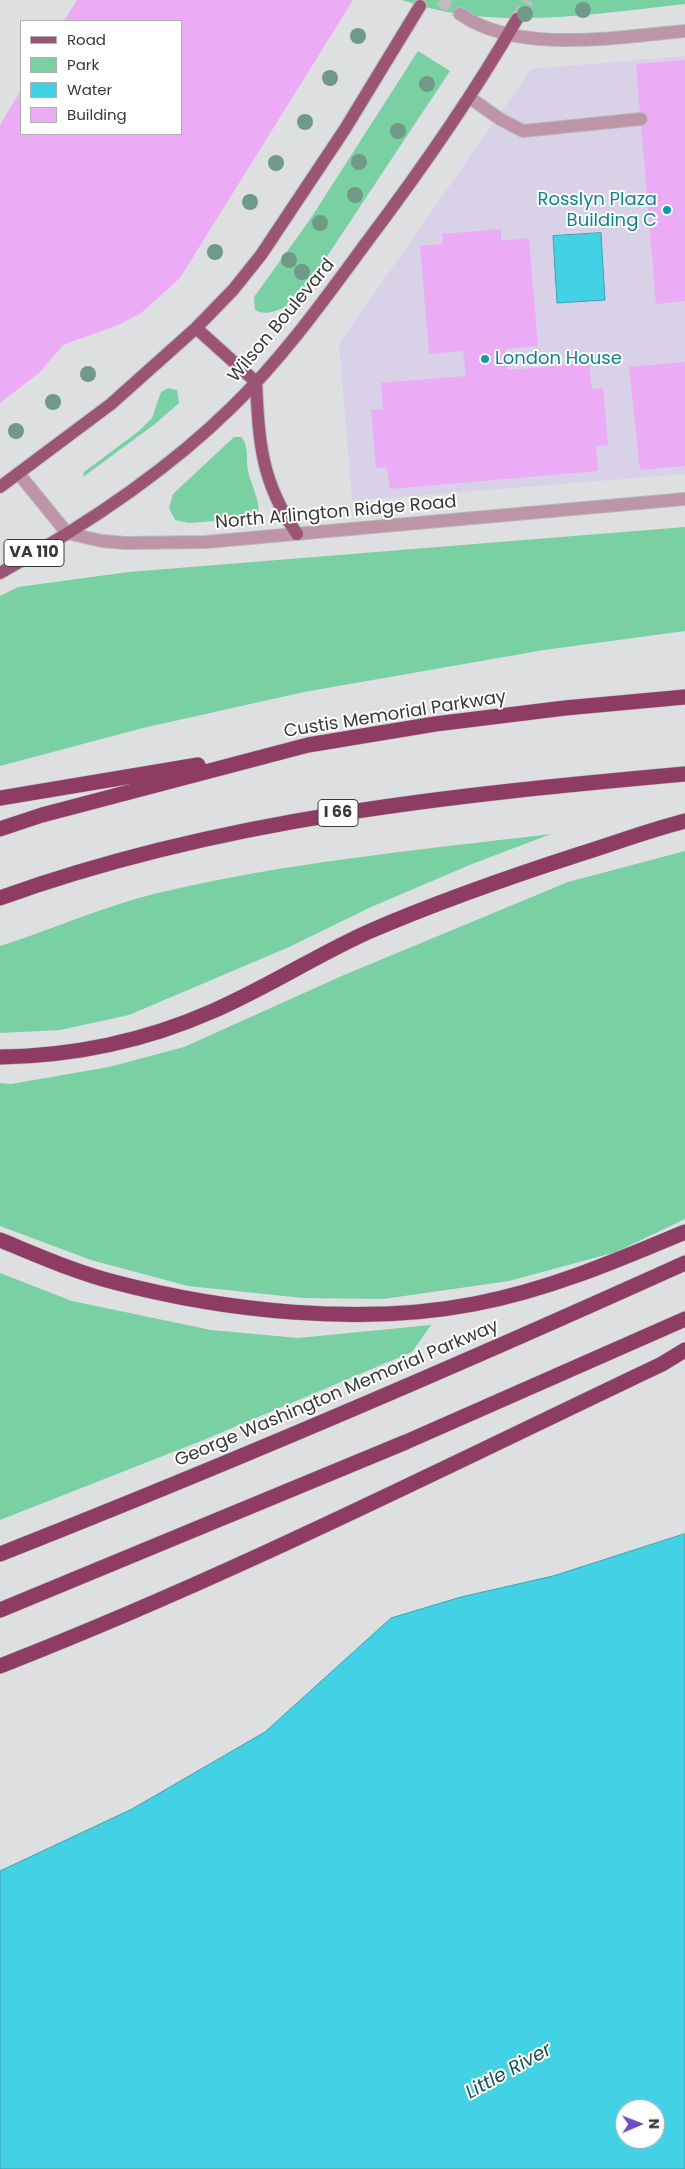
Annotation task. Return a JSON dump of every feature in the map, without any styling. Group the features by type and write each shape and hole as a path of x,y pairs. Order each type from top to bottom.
{"highway":[{"name":"Custis Memorial Parkway","path":"0,829 42,815 308,745 435,724 565,708 685,697"},
{"path":"0,798 308,745"},
{"name":"I 66","path":"0,898 156,849 283,822 413,802 685,774"},
{"path":"0,1057 38,1056 78,1051 159,1032 212,1012 366,933 440,903 523,872 685,821"},
{"path":"0,1240 112,1281 161,1293 268,1310 370,1313 435,1309 473,1304 512,1295 594,1270 685,1232"},
{"name":"George Washington Memorial Parkway","path":"0,1554 281,1440 502,1345 685,1263"},
{"path":"0,1610 397,1446 685,1319"},
{"path":"0,1666 142,1608 235,1566 662,1364 685,1350"}],"main road":[{"path":"0,487 111,404 196,328 233,290 261,255 345,129 420,6"},
{"name":"Wilson Boulevard","path":"0,573 67,533 153,474 231,408 256,382 320,307 441,142 470,98 517,19"},
{"path":"196,328 256,382 263,463 280,510 297,534"}],"street":[{"path":"460,14 473,24 508,34 562,40 685,31"},
{"path":"470,98 523,131 641,119"},
{"path":"19,474 67,533"},
{"name":"North Arlington Ridge Road","path":"67,533 102,541 124,543 206,542 685,499"}],"shaded area":[{"path":"685,56 685,474 352,501 339,344 531,69"}],"green space":[{"path":"402,0 685,0 685,4 578,16 507,18 472,16 437,10"},
{"path":"418,51 450,71 300,297 272,312 266,313 255,310 254,297 309,221"},
{"path":"168,388 177,390 179,403 155,424 83,477 84,472 139,431 152,418 161,392"},
{"path":"234,437 241,437 244,440 248,471 257,499 258,514 252,518 189,523 175,520 169,508 173,494"},
{"path":"685,527 685,631 544,650 304,692 143,728 0,766 0,596 18,587 129,572"},
{"path":"551,834 472,864 371,907 289,947 129,1015 60,1030 0,1033 0,946 118,904 207,882 354,858"},
{"path":"685,851 685,1219 616,1252 509,1281 383,1299 303,1298 188,1286 91,1260 0,1226 0,1083 11,1084 109,1067 184,1047 344,975 568,882"},
{"path":"0,1273 72,1301 211,1330 298,1338 431,1325 412,1352 206,1439 0,1520"}],"water":[{"path":"601,233 605,300 557,303 553,236"},
{"name":"Little River","path":"685,1534 685,2169 0,2169 0,1871 132,1809 265,1732 391,1618 461,1597 553,1576"}],"building":[{"path":"77,0 353,0 180,278 140,314 118,325 63,345 40,372 0,403 0,125 20,92 20,135 182,135 182,20 65,20"},
{"name":"Rosslyn Plaza Building C","path":"685,60 685,301 656,304 636,64"},
{"name":"London House","path":"501,229 501,241 529,238 538,346 506,349 507,370 589,363 592,389 603,388 608,445 596,446 598,471 390,489 387,467 376,468 371,410 383,409 381,383 466,376 463,351 429,354 420,246 443,244 442,234"},
{"path":"685,362 685,466 640,470 629,367"}],"tunnel":[{"path":"440,0 460,14"},
{"path":"517,19 528,0"}],"place":[{"name":"Rosslyn Plaza Building C","path":"667,210"},
{"name":"London House","path":"485,359"}]}
